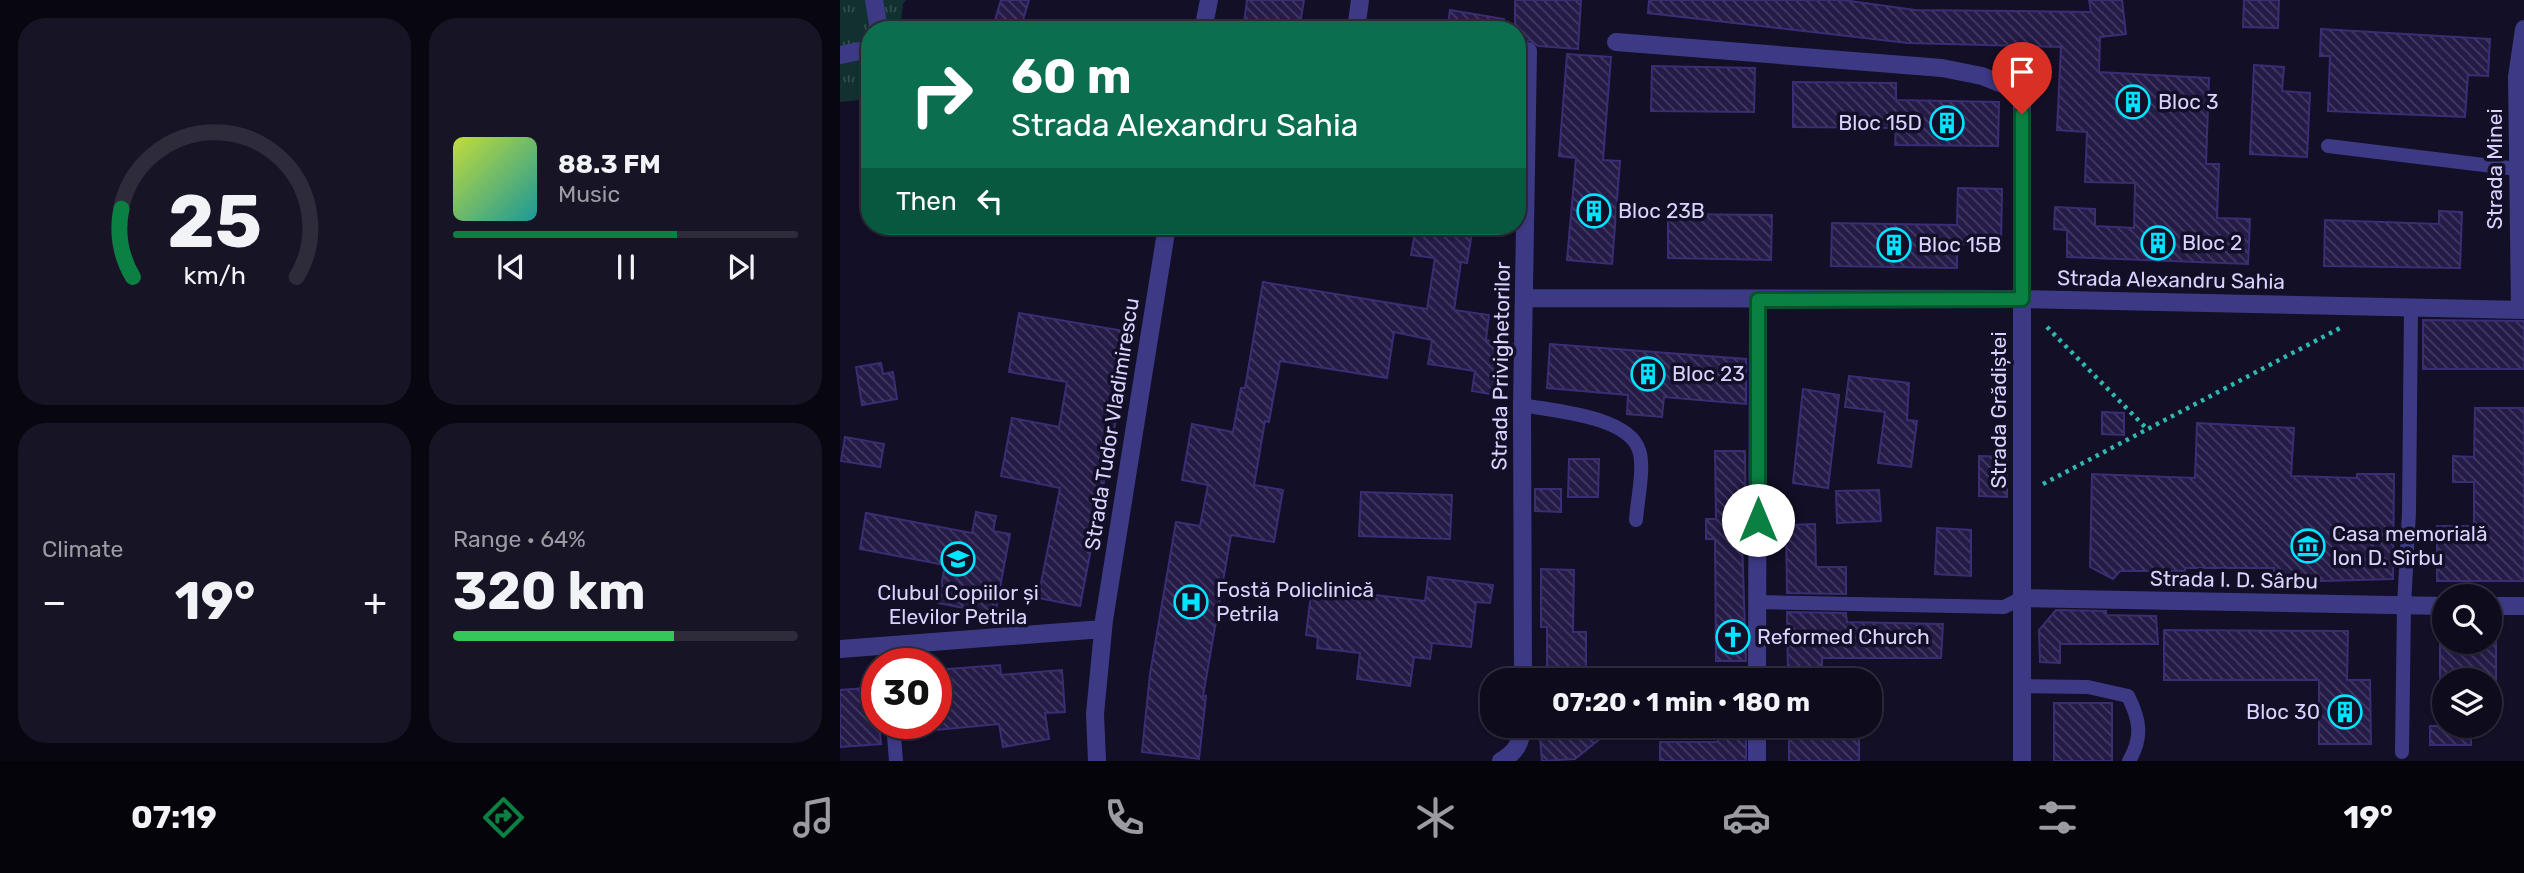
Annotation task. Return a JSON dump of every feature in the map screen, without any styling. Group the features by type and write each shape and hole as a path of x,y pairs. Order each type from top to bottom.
{"street":[{"path":"874,0 878,21"},
{"path":"1205,21 1209,0"},
{"path":"1357,21 1360,0"},
{"name":"Strada Minei","path":"2522,310 2517,77 2524,29"},
{"name":"Strada Grădiștei","path":"1616,42 1942,68 1982,76 2022,92 2022,761"},
{"name":"Strada Privighetorilor","path":"1526,174 1528,51"},
{"path":"840,55 861,53"},
{"name":"Strada Tudor Vladimirescu","path":"1097,761 1096,714 1103,629 1166,235"},
{"name":"Strada Privighetorilor","path":"1523,668 1522,405 1525,235"},
{"name":"Strada Alexandru Sahia","path":"1524,298 2022,299 2522,310"},
{"path":"1757,668 1758,300"},
{"name":"Strada I. D. Sârbu","path":"2022,598 2432,606"},
{"path":"2502,606 2524,606"},
{"path":"840,649 1103,629"},
{"path":"1501,761 1515,752 1521,738"},
{"path":"1757,738 1757,761"}],"lane":[{"path":"2328,146 2517,169"},
{"path":"2402,752 2404,606 2409,512 2411,308"},
{"path":"1522,405 1601,421 1630,436 1639,448 1641,458 1636,520"},
{"path":"1758,602 2004,607 2022,598"},
{"path":"2022,686 2088,687 2128,696 2138,716 2139,732 2129,761"},
{"path":"894,739 896,761"}],"path":[{"path":"2022,495 2347,325"},
{"path":"2047,327 2148,430"}],"green space":[{"path":"840,0 906,0 901,21 861,21 861,100 840,102"}],"building":[{"path":"1001,0 1029,0 1023,21 995,21"},
{"path":"1247,0 1304,0 1300,21 1244,21"},
{"path":"1515,0 1581,0 1578,49 1538,46 1526,41 1526,21 1515,21"},
{"path":"1649,0 1843,0 1915,10 2091,12 2089,0 2122,0 2126,34 2100,37 2099,72 2209,78 2206,164 2219,164 2217,218 2250,219 2248,264 2067,257 2067,230 2054,229 2055,207 2095,209 2095,226 2134,228 2135,183 2085,182 2087,132 2057,130 2061,47 1908,43 1648,13"},
{"path":"2244,0 2279,0 2278,28 2243,27"},
{"path":"1450,10 1504,19 1504,21 1448,21"},
{"path":"2321,29 2490,39 2488,76 2468,75 2465,117 2328,111 2330,56 2320,56"},
{"path":"1567,54 1611,57 1603,160 1620,161 1612,264 1567,260 1576,158 1559,156"},
{"path":"2254,65 2284,67 2282,91 2310,93 2307,157 2250,154"},
{"path":"1652,66 1755,68 1754,112 1651,111"},
{"path":"1793,82 1896,83 1896,100 1999,102 1998,146 1895,145 1896,128 1793,127"},
{"name":"Bloc 15B","path":"1958,188 2002,189 2001,245 1957,244 1957,268 1831,266 1832,223 1957,225"},
{"path":"2439,211 2462,212 2460,268 2324,266 2325,220 2439,224"},
{"name":"Bloc 23B","path":"1668,214 1772,215 1771,260 1668,258"},
{"path":"1414,235 1472,235 1467,263 1461,262 1454,310 1489,315 1486,340 1512,344 1503,396 1472,391 1475,371 1428,364 1432,340 1394,332 1387,378 1280,361 1269,422 1265,421 1254,485 1283,490 1274,542 1231,535 1203,696 1206,696 1199,759 1142,752 1150,674 1176,522 1200,526 1208,485 1182,480 1192,424 1233,432 1241,388 1245,388 1263,282 1427,309 1435,258 1411,255"},
{"path":"1019,313 1130,332 1119,404 1080,606 1038,598 1060,488 1001,476 1012,418 1059,427 1067,382 1009,372"},
{"path":"2423,320 2524,321 2524,369 2423,369"},
{"name":"Bloc 23","path":"1550,344 1746,359 1746,404 1664,397 1662,417 1627,414 1628,395 1547,388"},
{"path":"881,363 883,374 893,372 897,399 862,405 856,367"},
{"path":"1849,376 1909,383 1907,420 1917,421 1911,467 1878,463 1885,412 1845,407"},
{"path":"1803,389 1839,395 1828,488 1793,483"},
{"path":"2475,408 2524,408 2524,581 2437,581 2437,526 2474,526 2474,482 2453,482 2453,456 2474,457"},
{"path":"2102,412 2124,413 2124,435 2102,434"},
{"path":"2197,423 2294,428 2291,476 2357,478 2357,474 2394,474 2393,579 2283,582 2283,576 2274,573 2274,568 2185,568 2185,571 2120,571 2113,579 2090,567 2092,474 2195,478"},
{"path":"845,437 884,444 880,467 841,461"},
{"path":"1715,451 1745,451 1746,539 1742,539 1746,661 1716,661 1715,539 1706,539 1706,519 1716,519"},
{"path":"1979,456 2007,457 2007,497 1979,496"},
{"path":"1569,459 1599,459 1598,497 1568,497"},
{"path":"1535,489 1561,489 1561,512 1535,511"},
{"path":"1879,490 1881,521 1837,523 1836,491"},
{"path":"1361,492 1452,495 1450,539 1359,536"},
{"name":"Clubul Copiilor și Elevilor Petrila","path":"976,512 996,516 993,531 1010,534 995,614 938,603 945,565 860,549 866,513 972,533"},
{"path":"1815,524 1816,567 1846,567 1846,594 1787,593 1786,525"},
{"path":"1937,528 1971,530 1971,576 1935,574"},
{"path":"1541,569 1574,570 1573,632 1586,632 1586,668 1547,668 1547,627 1541,627"},
{"path":"1428,577 1493,585 1490,603 1476,602 1471,647 1432,643 1430,659 1414,657 1410,686 1357,679 1360,653 1317,648 1318,637 1306,635 1311,594 1358,600 1359,593 1425,601"},
{"path":"2056,610 2156,616 2158,644 2060,644 2060,663 2040,662 2039,630"},
{"path":"1787,612 1846,613 1847,622 1943,624 1941,658 1822,658 1822,668 1788,668"},
{"name":"Bloc 30","path":"2164,630 2348,631 2347,680 2370,680 2371,744 2319,744 2319,680 2164,680"},
{"path":"2440,654 2496,654 2496,668 2440,668"},
{"path":"1000,665 1001,675 1062,670 1065,712 1045,713 1049,739 1003,747 999,724 952,728 952,669"},
{"path":"861,688 861,739 881,739 881,744 840,747 840,690"},
{"path":"2054,703 2112,703 2112,761 2054,761"},
{"path":"2430,726 2432,738 2471,738 2471,745 2430,745"},
{"path":"1540,738 1601,738 1575,759 1542,761"},
{"path":"1718,738 1746,738 1746,761 1660,761 1660,742 1718,742"},
{"path":"1789,738 1859,738 1859,761 1789,761"}],"place":[{"name":"Bloc 3","path":"2133,102"},
{"name":"Bloc 15D","path":"1947,123"},
{"name":"Bloc 23B","path":"1594,211"},
{"name":"Bloc 2","path":"2158,243"},
{"name":"Bloc 15B","path":"1894,245"},
{"name":"Bloc 23","path":"1648,374"},
{"name":"Casa memorială Ion D. Sîrbu","path":"2308,546"},
{"name":"Clubul Copiilor și Elevilor Petrila","path":"958,559"},
{"name":"Fostă Policlinică Petrila","path":"1191,602"},
{"name":"Reformed Church","path":"1733,637"},
{"name":"Bloc 30","path":"2345,712"}],"route":[{"path":"1758,520 1758,300 2022,299 2022,114"}]}
